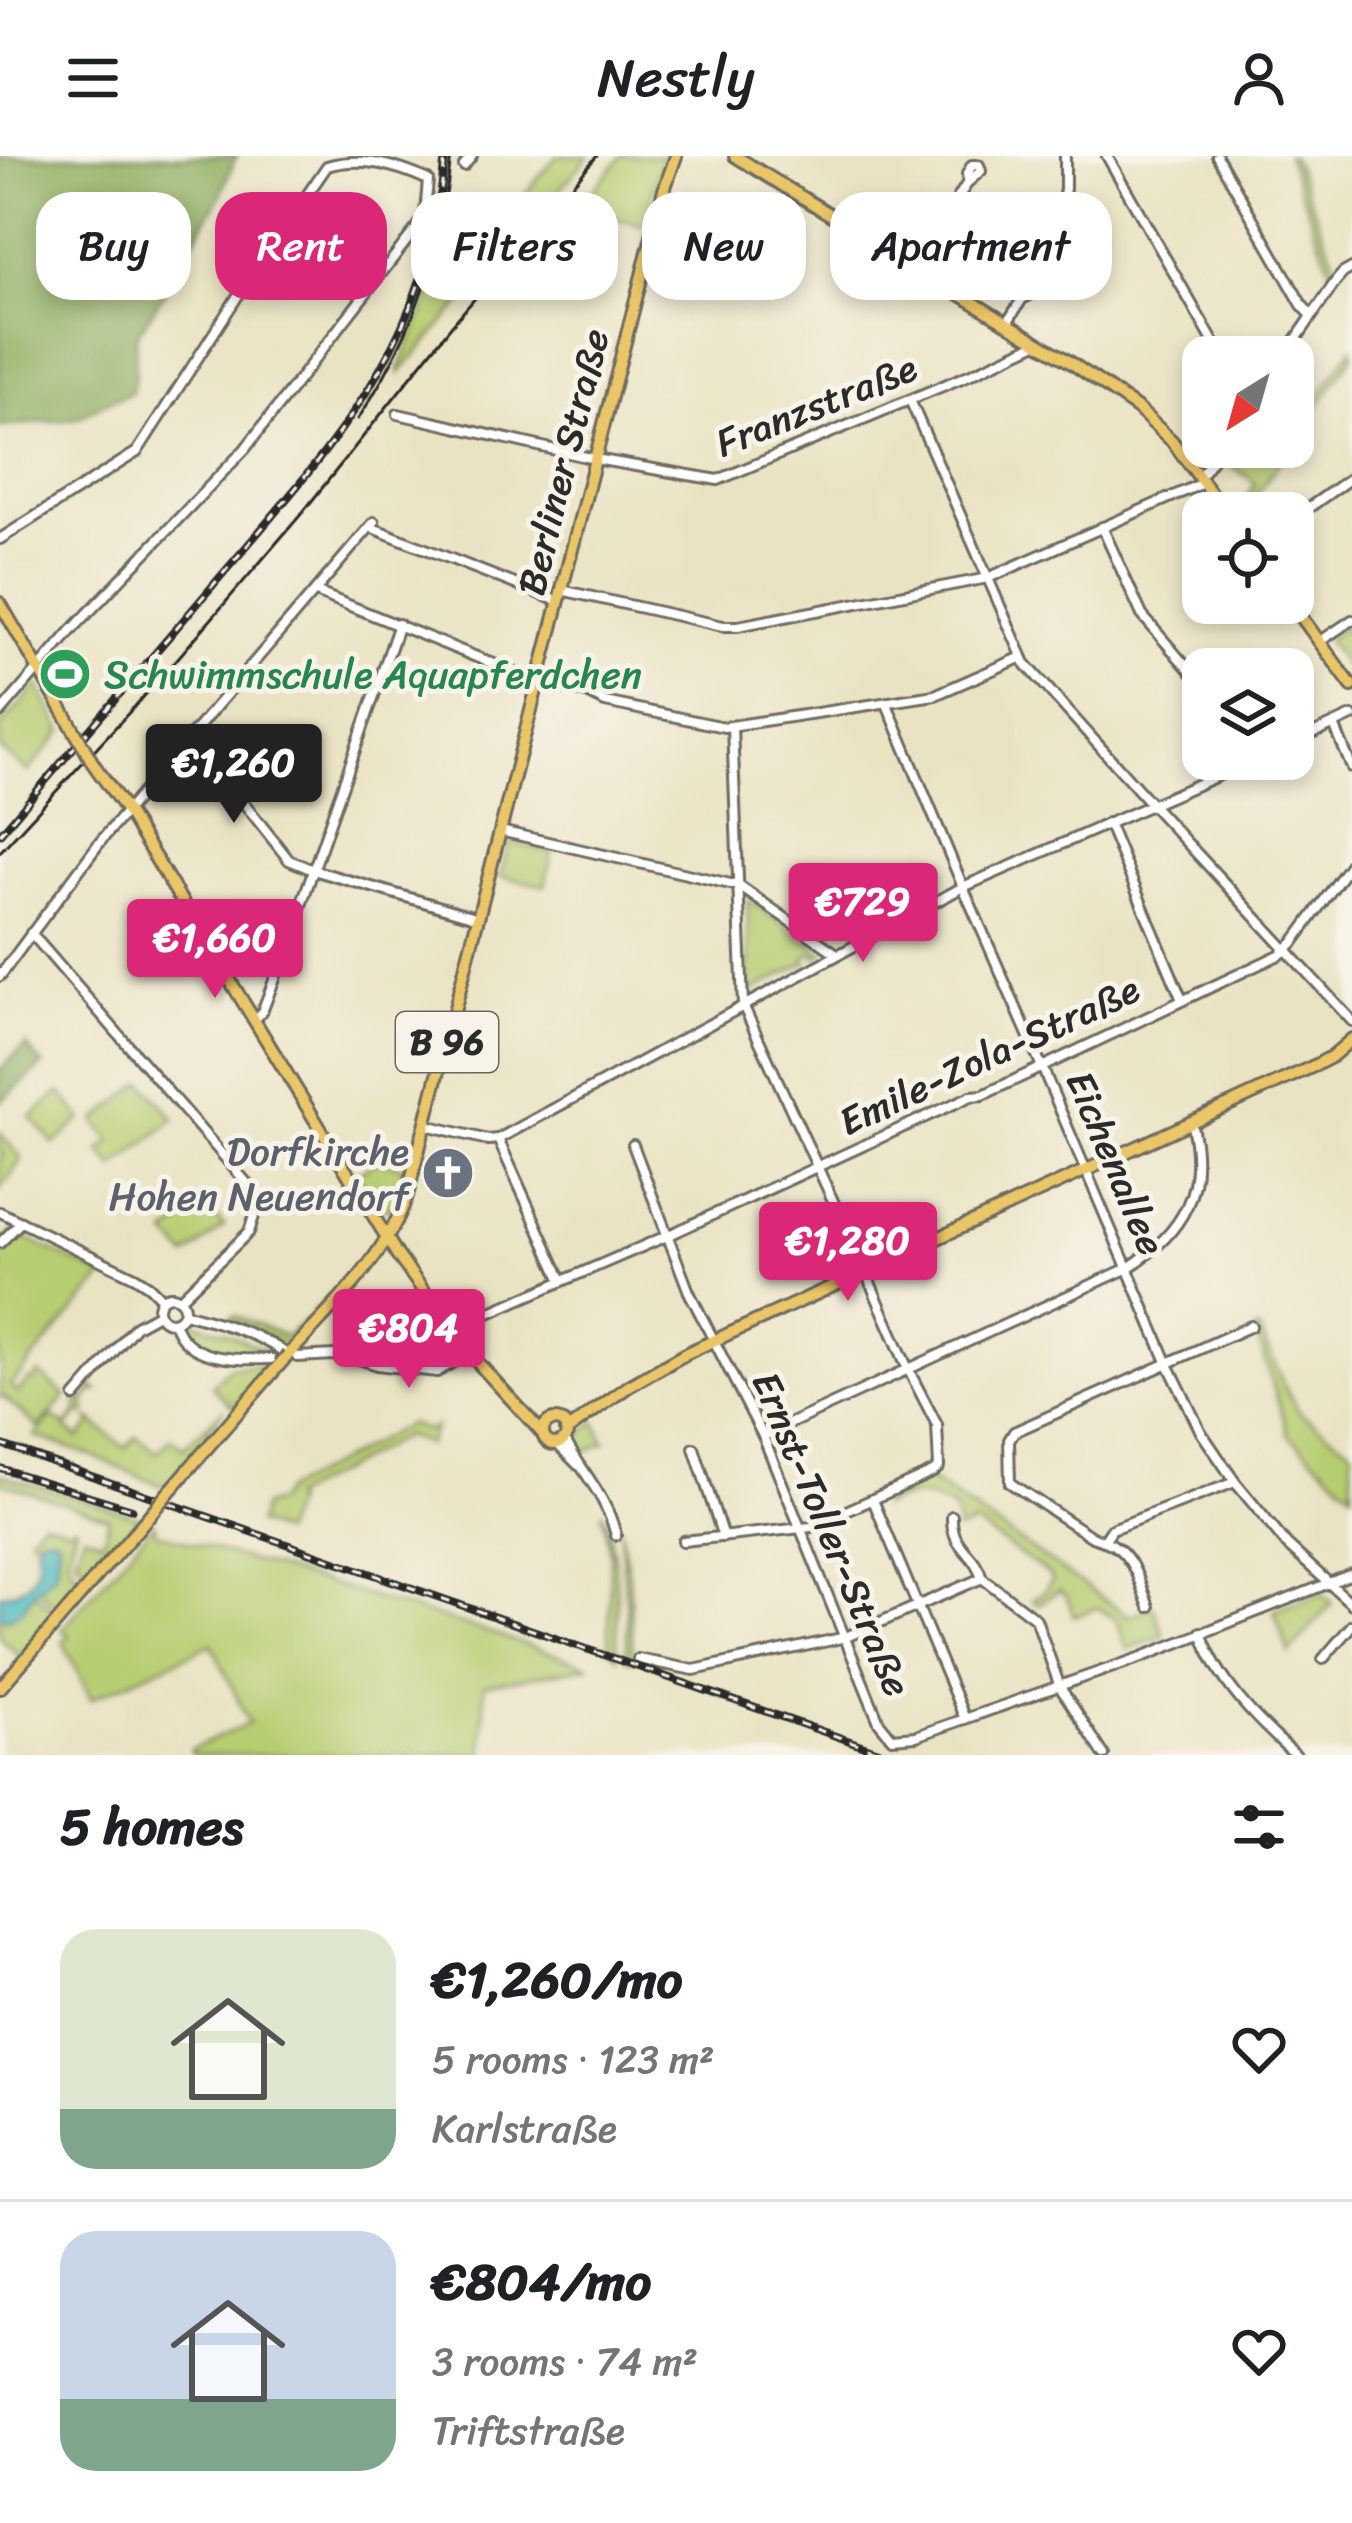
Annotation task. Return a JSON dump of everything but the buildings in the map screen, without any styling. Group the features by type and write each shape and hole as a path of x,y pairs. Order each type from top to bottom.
{"main road":[{"name":"Berliner Straße","path":"386,1238 405,1201 426,1126 673,156"},
{"path":"735,156 830,214"},
{"path":"970,300 1138,409 1172,441 1211,492"},
{"path":"0,603 94,766 127,810 386,1238 469,1353 520,1410 545,1428 546,1440 655,1370 713,1340 1331,1057 1352,1039"},
{"path":"1306,624 1351,682"},
{"name":"B 96","path":"0,1688 355,1280 386,1238"},
{"path":"545,1428 554,1420 562,1434"}],"street":[{"path":"464,166 472,156"},
{"path":"1064,192 1065,156"},
{"path":"1107,156 1210,336"},
{"path":"1217,156 1312,316"},
{"path":"0,539 137,452 327,166 382,160 426,178 422,221 245,449 0,712"},
{"path":"962,192 968,182"},
{"path":"1298,336 1340,276 1352,268"},
{"path":"1007,323 1021,300"},
{"name":"Franzstraße","path":"398,414 595,459 726,479 1038,342"},
{"path":"910,400 1022,657 1352,1021"},
{"path":"0,976 127,810 372,525 560,595 730,627 988,578 1202,479 1209,468"},
{"path":"1314,504 1352,477"},
{"path":"1102,527 1142,615 1182,662"},
{"path":"316,592 538,682 688,721 732,726 943,693 1022,657"},
{"path":"1319,642 1352,620"},
{"path":"254,1020 262,1012 314,870 399,624"},
{"name":"Eichenallee","path":"887,704 1201,1432 1287,1545 1352,1604"},
{"path":"1314,734 1352,716"},
{"path":"1334,725 1352,768"},
{"path":"683,1541 802,1529 939,1467 937,1425 742,1005 732,726"},
{"path":"190,735 289,860 479,918"},
{"path":"426,1126 488,1140 498,1138 963,887 1209,780"},
{"path":"1108,824 1182,1000"},
{"path":"500,831 739,886 837,954"},
{"name":"Emile-Zola-Straße","path":"484,1315 1042,1066 1288,950 1352,862"},
{"path":"32,933 252,1189 256,1210 249,1232 180,1299"},
{"path":"763,1436 1128,1268 1165,1241 1192,1194 1197,1146 1190,1122"},
{"path":"498,1138 562,1281"},
{"name":"Ernst-Toller-Straße","path":"633,1145 689,1292 763,1436 879,1722 892,1738 901,1739 965,1719"},
{"path":"0,1212 135,1277 162,1299"},
{"path":"0,1244 21,1222"},
{"path":"180,1299 162,1299 158,1314 174,1322 184,1313"},
{"path":"180,1299 184,1313"},
{"path":"184,1313 233,1327 285,1356"},
{"path":"75,1397 136,1326 158,1314"},
{"path":"174,1322 184,1342 228,1360 335,1355 437,1372 469,1353"},
{"path":"1149,1607 1128,1556 1118,1546 1092,1537 1010,1483 1010,1436 1250,1326"},
{"path":"562,1434 574,1464 599,1490 616,1535"},
{"path":"694,1448 723,1537"},
{"path":"1104,1540 1112,1529 1235,1482"},
{"path":"873,1500 965,1719 1142,1657 1352,1574"},
{"path":"952,1516 954,1538 981,1570 982,1578 1036,1618 1060,1687 1103,1755"},
{"path":"638,1659 694,1670 845,1636 982,1578"},
{"path":"1323,1658 1352,1625"},
{"path":"1202,1632 1208,1652 1249,1711 1290,1753"}],"green space":[{"path":"0,156 236,156 222,192 215,192 215,205 191,245 191,192 36,192 36,300 160,300 136,336 131,393 77,418 0,427"},
{"path":"557,156 589,156 558,192 526,192"},
{"path":"622,156 663,156 653,192 642,192 642,225 618,219 618,192 591,192"},
{"path":"1287,156 1292,156 1338,270 1333,276"},
{"path":"428,300 464,300 400,373 399,369"},
{"path":"1352,348 1352,357 1314,412 1314,401"},
{"path":"1235,468 1275,468 1259,492 1250,492 1256,483"},
{"path":"1352,621 1352,675 1327,640"},
{"path":"38,685 63,731 28,772 0,749 0,727"},
{"path":"509,842 552,852 545,886 500,876"},
{"path":"747,900 824,953 817,957 814,952 805,957 807,962 750,992"},
{"path":"26,1045 43,1065 0,1102 0,1069"},
{"path":"143,1082 175,1119 114,1168 100,1151 111,1141 95,1121"},
{"path":"60,1092 82,1119 54,1144 31,1117"},
{"path":"0,1133 22,1159 0,1190 3,1154"},
{"path":"378,1161 404,1167 389,1209 376,1206 357,1173"},
{"path":"205,1203 224,1226 187,1257 167,1235"},
{"path":"12,1232 104,1276 10,1386 17,1393 39,1373 66,1396 39,1428 0,1397 0,1244"},
{"path":"333,1294 289,1344 230,1318 234,1315 285,1336"},
{"path":"193,1322 270,1353 226,1354 185,1333 184,1328"},
{"path":"1259,1329 1300,1413 1352,1449 1352,1492 1289,1435 1255,1330"},
{"path":"270,1365 233,1407 212,1386 229,1367"},
{"path":"91,1384 99,1392 94,1390 83,1403 84,1414 80,1412 66,1428 79,1438 91,1424 89,1419 125,1448 137,1436 157,1453 171,1438 183,1448 224,1409 164,1487 35,1436 52,1416 66,1426 79,1411 78,1400 82,1402 93,1389"},
{"path":"595,1421 605,1443 578,1454 575,1440"},
{"path":"409,1424 428,1431 435,1427 428,1444 405,1436 292,1497 282,1533 257,1524 263,1506 276,1502 284,1491"},
{"path":"0,1474 139,1517 92,1573 75,1558 84,1534 103,1540 109,1518 0,1482"},
{"path":"930,1477 1129,1616 1153,1607 1164,1636 1127,1649 1117,1620 1098,1608 1074,1616 1059,1590 1038,1605 1032,1600 1053,1580 1047,1573 975,1524 957,1531 956,1512 946,1506 920,1497 882,1506 885,1497"},
{"path":"602,1511 615,1564 617,1656 609,1648 610,1554"},
{"path":"43,1520 76,1527 67,1558 85,1581 60,1610 38,1589 52,1572 58,1552 57,1537 43,1535 32,1540 29,1535"},
{"path":"154,1523 156,1532 590,1666 484,1685 483,1755 193,1755 190,1750 249,1723 212,1644 91,1699 63,1642 69,1635 62,1629"},
{"path":"620,1528 629,1575 633,1660 627,1660"},
{"path":"34,1593 57,1614 19,1656 0,1637 0,1616 6,1619 22,1610"},
{"path":"1321,1594 1332,1603 1289,1653 1274,1611"}],"water":[{"path":"43,1535 58,1540 54,1573 22,1610 9,1618 0,1616 0,1594 19,1589 32,1578 36,1542"}],"tram line":[{"path":"358,419 394,358 421,293 440,226 451,156"},
{"path":"0,852 160,679 597,156"}],"railway":[{"path":"0,834 294,490 366,393 418,286 435,225 445,156"},
{"path":"0,1444 890,1755"},
{"path":"0,1468 132,1509"}],"place":[{"name":"Schwimmschule Aquapferdchen","path":"65,674"},
{"name":"Dorfkirche Hohen Neuendorf","path":"448,1173"}]}
